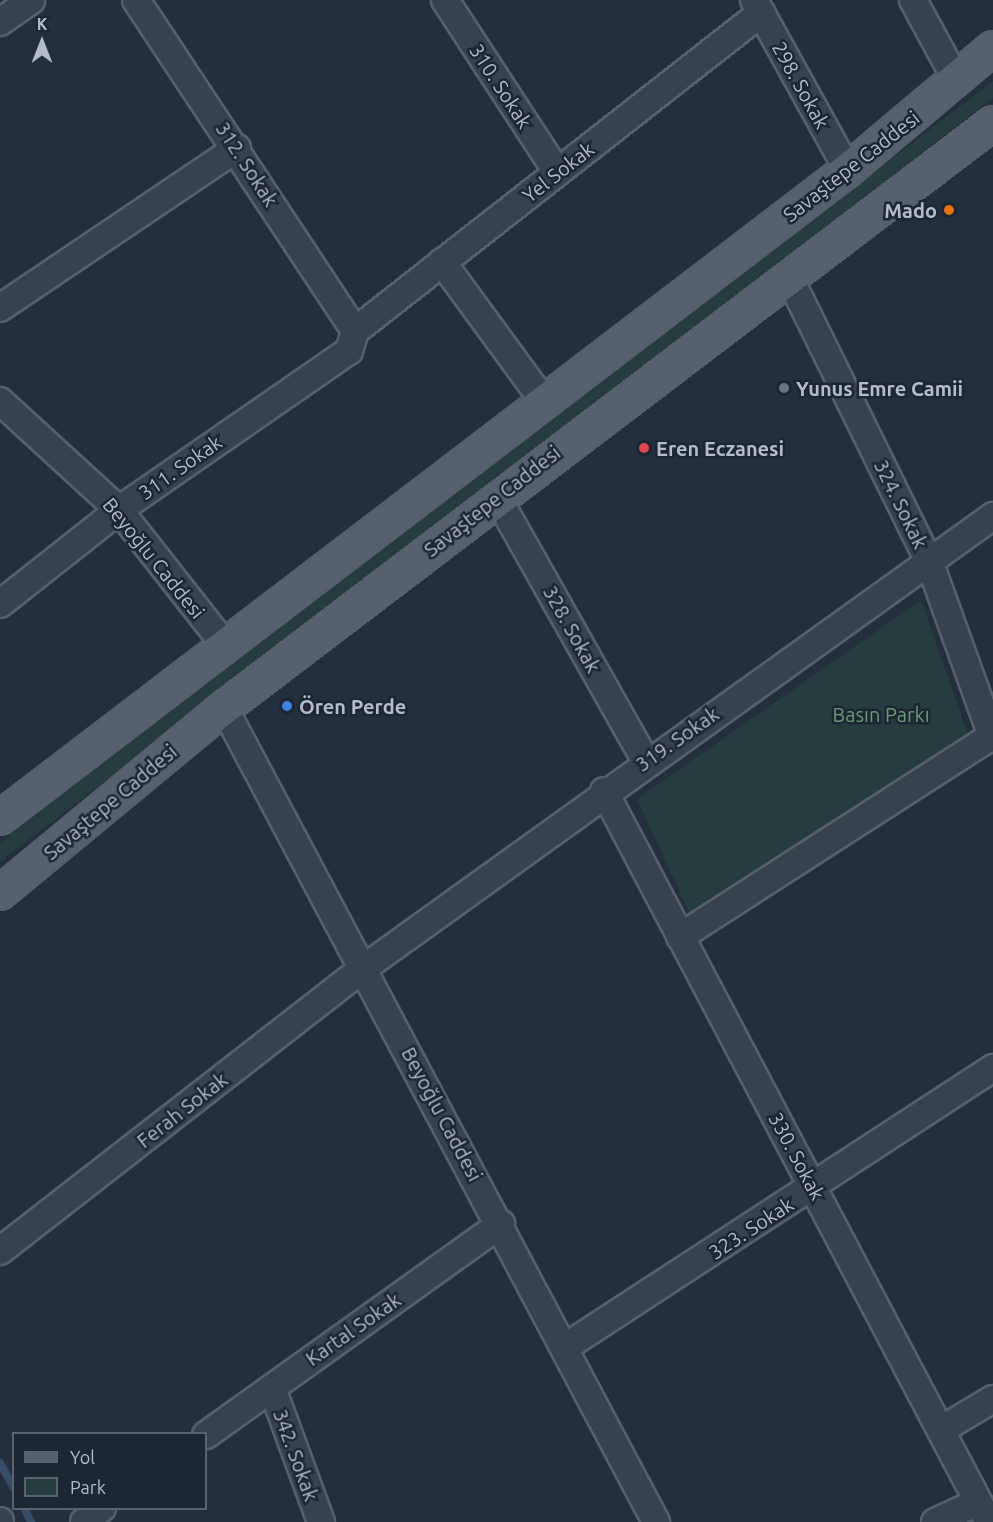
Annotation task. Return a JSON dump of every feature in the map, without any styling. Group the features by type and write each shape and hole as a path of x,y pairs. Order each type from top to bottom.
{"main road":[{"name":"Savaştepe Caddesi","path":"0,818 543,400 848,170 957,81 993,48"},
{"name":"Savaştepe Caddesi","path":"0,893 224,708 497,497 993,123"}],"street":[{"path":"0,22 31,0"},
{"name":"312. Sokak","path":"136,0 237,148 355,330"},
{"name":"310. Sokak","path":"445,0 557,172"},
{"path":"913,0 957,81"},
{"name":"Yel Sokak","path":"355,330 557,172 757,7"},
{"name":"298. Sokak","path":"757,7 848,170"},
{"path":"0,308 237,148"},
{"path":"442,262 543,400"},
{"name":"324. Sokak","path":"789,277 929,561 992,738"},
{"name":"311. Sokak","path":"0,604 119,510 349,351 355,330"},
{"name":"Beyoğlu Caddesi","path":"0,401 119,510 225,645"},
{"name":"328. Sokak","path":"497,497 646,761"},
{"name":"319. Sokak","path":"364,968 604,791 993,516"},
{"name":"Beyoğlu Caddesi","path":"224,708 567,1346 656,1522"},
{"path":"680,937 992,738"},
{"name":"330. Sokak","path":"604,791 984,1512"},
{"name":"Ferah Sokak","path":"0,1251 364,968"},
{"name":"323. Sokak","path":"567,1346 813,1188 993,1068"},
{"name":"Kartal Sokak","path":"207,1434 501,1224"},
{"name":"342. Sokak","path":"272,1388 321,1522"},
{"path":"941,1430 993,1399"},
{"path":"84,1522 101,1510"},
{"path":"936,1522 984,1512"}],"green space":[{"path":"993,81 993,98 0,862 0,844 21,826"},
{"name":"Basın Parkı","path":"921,600 970,740 693,921 637,799"}],"waterway":[{"path":"0,1463 12,1484"},
{"path":"25,1510 31,1522"}],"place":[{"name":"Mado","path":"949,210"},
{"name":"Yunus Emre Camii","path":"784,388"},
{"name":"Eren Eczanesi","path":"644,448"},
{"name":"Ören Perde","path":"287,706"}]}
